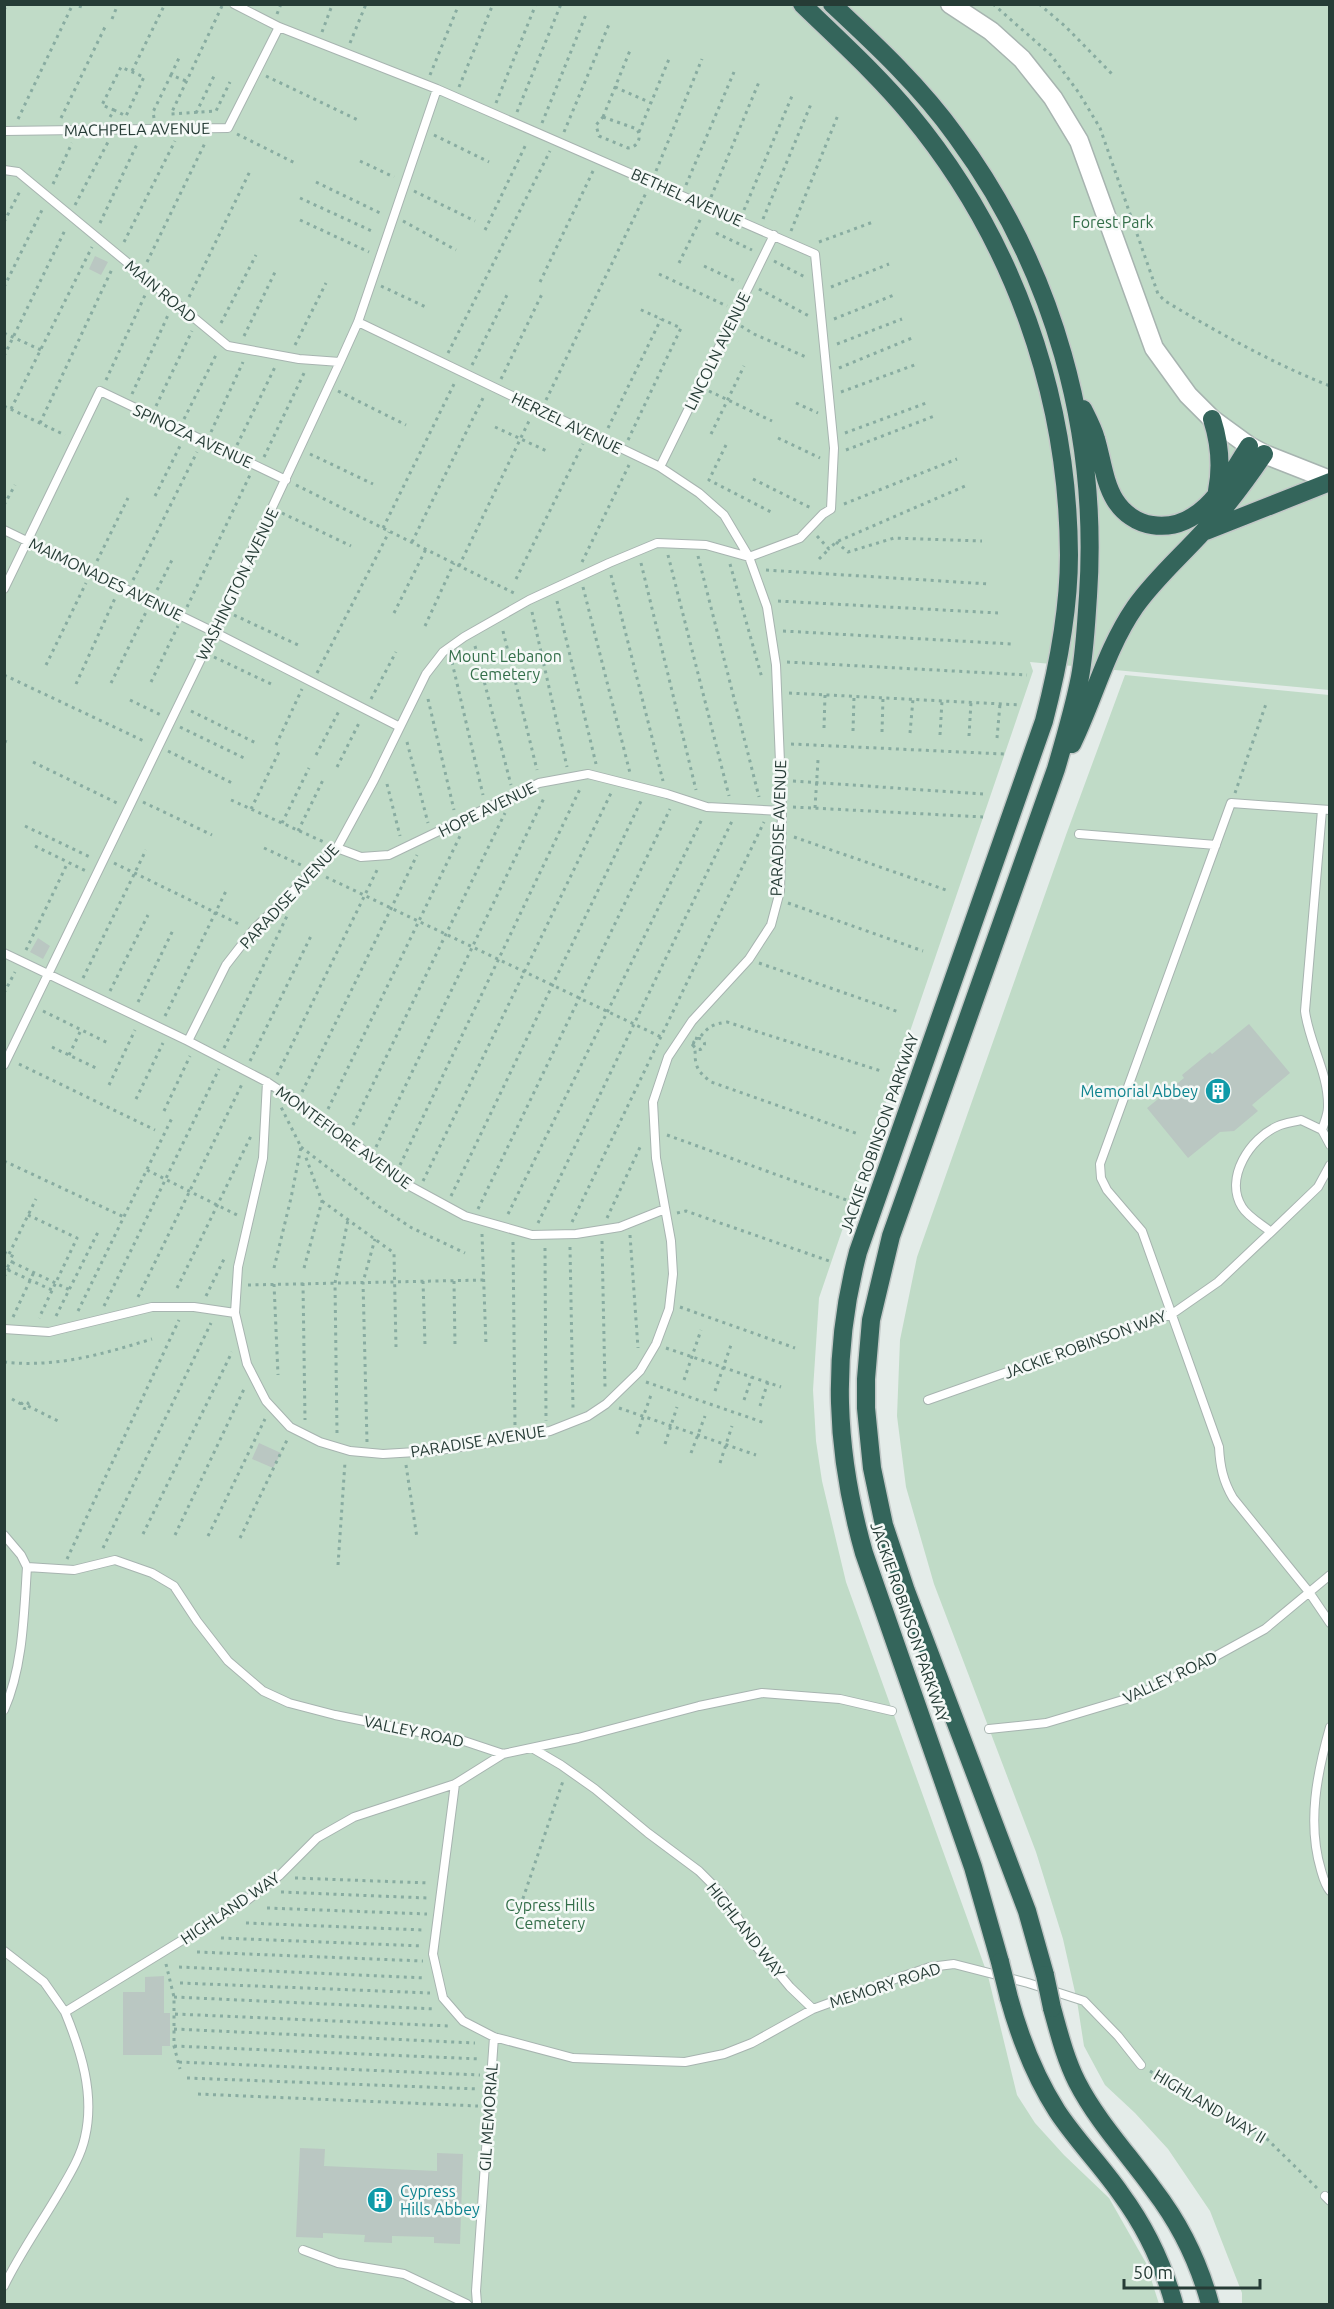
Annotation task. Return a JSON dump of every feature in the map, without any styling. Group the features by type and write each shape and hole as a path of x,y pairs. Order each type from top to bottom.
{"highway":[{"name":"JACKIE ROBINSON PARKWAY","path":"832,4 930,103 976,163 995,194 1030,263 1052,315 1070,379 1082,441 1090,540 1089,585 1081,675 1065,739 883,1264 871,1320 867,1369 866,1408 872,1468 884,1525 910,1602 1024,1902 1063,2049 1077,2082 1104,2125 1155,2191 1177,2224 1191,2250 1210,2304"},
{"name":"JACKIE ROBINSON PARKWAY","path":"802,5 910,114 953,171 987,226 1016,288 1039,353 1056,422 1065,487 1069,556 1059,655 1044,721 858,1252 848,1295 840,1353 841,1441 856,1524 864,1554 973,1867 1023,2044 1044,2088 1071,2132 1120,2193 1144,2229 1161,2263 1174,2304"},
{"path":"1070,379 1095,435 1110,490 1119,507 1149,525 1185,522 1200,512 1257,450"},
{"path":"1212,419 1218,437 1221,471 1216,495"},
{"path":"1044,802 1086,715 1104,666 1124,624 1159,577 1202,533 1242,486 1257,450"},
{"path":"1202,533 1329,481"}],"street":[{"path":"950,4 999,38 1022,59 1053,98 1079,141 1154,348 1188,395 1212,419 1257,450 1329,481"}],"lane":[{"name":"BETHEL AVENUE","path":"234,4 279,27 437,89 803,248"},
{"name":"MACHPELA AVENUE","path":"8,131 228,128 279,27"},
{"name":"WASHINGTON AVENUE","path":"6,1061 214,632 358,322 437,89"},
{"name":"MAIN ROAD","path":"4,170 18,172 46,200 69,219 94,235 116,258 141,274 228,346 289,358 340,362"},
{"name":"LINCOLN AVENUE","path":"660,467 774,235"},
{"path":"749,557 800,538 822,514 831,509 833,454 831,418 815,254 803,248"},
{"name":"HERZEL AVENUE","path":"358,322 660,467 699,493 724,515 749,557"},
{"path":"4,589 100,391"},
{"name":"SPINOZA AVENUE","path":"100,391 286,480"},
{"name":"MAIMONADES AVENUE","path":"4,530 401,726"},
{"name":"PARADISE AVENUE","path":"191,1043 226,965 253,931 337,848 424,680 443,652 472,632 529,600 657,543 706,545 749,557 764,601 776,662 782,808 780,891 771,925 749,959 692,1021 668,1057 653,1102 656,1158 671,1241 673,1274 670,1303 656,1344 640,1371 606,1404 588,1416 546,1432 515,1438 434,1451 383,1455 337,1447 293,1428 266,1401 252,1374 247,1364 235,1313 238,1267 263,1158 269,1084"},
{"name":"HOPE AVENUE","path":"337,848 361,856 384,856 428,838 540,783 587,774 667,794 704,807 766,810 782,808"},
{"path":"1322,1130 1328,1108 1325,1082 1307,1031 1305,1011 1326,810 1231,803 1100,1164 1101,1178 1107,1190 1142,1231 1219,1447 1220,1468 1225,1484 1233,1498 1309,1592 1329,1623"},
{"path":"1079,834 1216,845"},
{"name":"MONTEFIORE AVENUE","path":"4,953 191,1043 269,1084 323,1119 419,1191 477,1220 532,1235 568,1234 601,1230 665,1211"},
{"path":"1271,1232 1243,1209 1235,1189 1239,1166 1254,1144 1277,1127 1301,1120 1322,1130 1329,1145"},
{"name":"JACKIE ROBINSON WAY","path":"928,1400 1172,1314 1218,1282 1271,1232 1318,1187 1329,1165"},
{"path":"6,1329 49,1332 152,1307 200,1308 235,1313"},
{"path":"4,1535 21,1555 27,1567 22,1637 9,1700 4,1710"},
{"name":"VALLEY ROAD","path":"27,1567 74,1570 115,1560 152,1573 174,1586 228,1661 263,1691 289,1703 323,1712 464,1741 503,1754"},
{"name":"VALLEY ROAD","path":"989,1729 1046,1723 1133,1697 1196,1667 1265,1629 1329,1575"},
{"path":"503,1754 762,1693 840,1699 892,1711"},
{"path":"1329,1727 1318,1771 1314,1830 1317,1856 1329,1891"},
{"name":"HIGHLAND WAY","path":"532,1748 567,1769 699,1871 722,1893 756,1946 790,1987 813,2009"},
{"name":"HIGHLAND WAY","path":"64,2012 259,1891 277,1877 317,1838 354,1817 455,1784 503,1754"},
{"path":"442,1993 434,1947 455,1784"},
{"path":"4,1951 45,1982 64,2012 80,2047 86,2080 88,2111 85,2137 72,2171 4,2286"},
{"name":"MEMORY ROAD","path":"442,1993 443,1998 463,2021 494,2040 573,2058 685,2062 723,2054 752,2043 813,2009 930,1967 954,1964 1028,1983"},
{"name":"HIGHLAND WAY II","path":"1028,1983 1084,2001 1118,2036 1141,2065"},
{"name":"GIL MEMORIAL","path":"477,2304 476,2291 494,2040"},
{"path":"303,2250 338,2264 404,2274 467,2304"}],"path":[{"path":"4,10 7,4"},
{"path":"111,18 118,4"},
{"path":"132,71 165,4"},
{"path":"223,4 171,114 216,111 230,82"},
{"path":"345,53 366,4"},
{"path":"425,85 459,4"},
{"path":"455,97 493,4"},
{"path":"492,113 536,4"},
{"path":"513,122 561,4"},
{"path":"993,4 1051,55 1100,128 1158,294 1165,302 1275,363 1329,386"},
{"path":"1040,4 1112,74"},
{"path":"8,131 71,8"},
{"path":"318,42 331,8"},
{"path":"485,230 536,132 587,12"},
{"path":"443,363 558,141 610,22"},
{"path":"55,130 105,27"},
{"path":"4,40 4,53"},
{"path":"631,48 603,117 596,125 599,136 628,148 638,143 639,132 669,59"},
{"path":"155,129 153,112 179,58"},
{"path":"459,566 520,438 538,409 652,182 702,59"},
{"path":"121,67 144,77 126,116 114,110 102,105 121,67"},
{"path":"257,71 360,121"},
{"path":"682,195 734,72"},
{"path":"171,75 186,81"},
{"path":"196,113 214,76"},
{"path":"679,263 707,206 759,82"},
{"path":"615,87 651,103"},
{"path":"740,220 792,96"},
{"path":"759,229 811,104"},
{"path":"104,130 114,110"},
{"path":"787,241 838,115"},
{"path":"603,117 637,129 639,132"},
{"path":"40,423 116,258 181,128"},
{"path":"141,274 212,128"},
{"path":"225,128 297,164"},
{"path":"94,235 144,129"},
{"path":"4,287 78,130"},
{"path":"4,356 114,130"},
{"path":"423,130 489,162"},
{"path":"540,282 599,159"},
{"path":"360,161 475,220"},
{"path":"183,309 251,169"},
{"path":"316,183 456,250"},
{"path":"4,222 22,186"},
{"path":"300,198 387,238"},
{"path":"300,220 380,257"},
{"path":"803,248 873,222"},
{"path":"716,233 764,256 818,287 889,264"},
{"path":"11,409 93,244"},
{"path":"214,335 256,255"},
{"path":"704,266 822,323 894,295"},
{"path":"238,348 276,270"},
{"path":"659,274 737,310"},
{"path":"372,281 428,308"},
{"path":"289,358 326,283"},
{"path":"100,391 148,289"},
{"path":"383,528 508,293"},
{"path":"412,542 542,294"},
{"path":"127,404 171,308"},
{"path":"623,450 681,328 638,308"},
{"path":"602,440 661,319"},
{"path":"824,349 902,319"},
{"path":"732,321 754,334 806,357"},
{"path":"152,416 194,327"},
{"path":"4,333 41,350"},
{"path":"826,374 912,338"},
{"path":"155,496 219,348"},
{"path":"76,684 124,588 205,441 243,362"},
{"path":"829,397 917,364"},
{"path":"232,454 276,365"},
{"path":"711,434 744,366"},
{"path":"152,682 182,617 306,370"},
{"path":"700,386 772,421"},
{"path":"329,387 406,425"},
{"path":"832,438 929,402"},
{"path":"796,403 831,418"},
{"path":"4,406 77,440"},
{"path":"833,454 937,415"},
{"path":"495,427 549,452"},
{"path":"516,579 588,433"},
{"path":"778,438 833,464"},
{"path":"726,445 709,480 771,512"},
{"path":"300,449 373,484"},
{"path":"633,786 577,578 634,455"},
{"path":"831,509 957,459"},
{"path":"753,479 822,514"},
{"path":"286,480 529,600 569,778"},
{"path":"4,505 15,485"},
{"path":"819,560 836,542 966,486"},
{"path":"273,508 351,546"},
{"path":"809,529 829,549"},
{"path":"276,745 389,531"},
{"path":"836,542 848,552 894,538 982,541"},
{"path":"532,1235 735,809 666,544"},
{"path":"573,1422 568,1234 766,810 695,544"},
{"path":"394,613 426,549"},
{"path":"501,1227 608,1011 704,807 638,551"},
{"path":"727,551 762,678"},
{"path":"111,683 173,558"},
{"path":"424,626 454,563"},
{"path":"609,563 667,794"},
{"path":"754,569 989,584"},
{"path":"554,589 600,777"},
{"path":"764,601 998,613"},
{"path":"224,611 298,645"},
{"path":"499,617 540,783"},
{"path":"770,631 1012,644"},
{"path":"347,1137 514,795 472,632"},
{"path":"448,648 486,809"},
{"path":"204,652 271,684"},
{"path":"776,662 1027,675"},
{"path":"4,675 234,783"},
{"path":"424,680 457,824"},
{"path":"778,692 1021,705"},
{"path":"824,728 825,694"},
{"path":"853,731 854,696"},
{"path":"882,732 883,698"},
{"path":"316,755 344,699"},
{"path":"910,733 913,699"},
{"path":"130,700 246,759"},
{"path":"940,735 942,701"},
{"path":"1231,803 1267,701"},
{"path":"969,736 971,702"},
{"path":"998,738 1000,704"},
{"path":"178,705 256,743"},
{"path":"297,1102 428,838 401,726"},
{"path":"780,743 1004,754"},
{"path":"251,809 279,752"},
{"path":"815,808 818,760"},
{"path":"33,762 128,809"},
{"path":"382,763 403,849"},
{"path":"282,823 309,768"},
{"path":"395,1175 587,774"},
{"path":"298,831 323,780"},
{"path":"371,1156 552,781"},
{"path":"781,781 983,794"},
{"path":"419,1191 616,782"},
{"path":"447,1206 646,790"},
{"path":"134,797 212,835"},
{"path":"486,1345 484,1280 477,1220 579,998 676,797"},
{"path":"231,800 337,848"},
{"path":"782,808 983,818"},
{"path":"323,1119 469,818"},
{"path":"25,826 134,873 253,931"},
{"path":"781,832 949,891"},
{"path":"35,846 96,875"},
{"path":"264,848 676,1044"},
{"path":"78,989 146,850"},
{"path":"269,1084 384,856"},
{"path":"5,993 68,862"},
{"path":"159,1028 226,891"},
{"path":"777,899 923,951"},
{"path":"96,1321 290,911"},
{"path":"105,1002 148,915"},
{"path":"132,1015 174,928"},
{"path":"130,1312 311,936"},
{"path":"749,959 899,1012"},
{"path":"33,1006 110,1044"},
{"path":"109,1085 141,1019"},
{"path":"858,1134 711,1082 700,1073 695,1061 695,1041 699,1039 704,1030 713,1024 727,1022 881,1071"},
{"path":"69,1055 81,1030"},
{"path":"136,1098 168,1032"},
{"path":"682,1035 704,1041 704,1046 700,1049 695,1047 682,1035"},
{"path":"164,1111 191,1043"},
{"path":"52,1047 98,1069"},
{"path":"6,1061 155,1130"},
{"path":"286,1115 301,1147 307,1153 378,1206 412,1228 465,1253"},
{"path":"71,1327 172,1118"},
{"path":"654,1119 601,1230 606,1404 644,1415 756,1455"},
{"path":"654,1131 852,1202"},
{"path":"177,1288 251,1134"},
{"path":"274,1269 301,1147"},
{"path":"299,1154 307,1153"},
{"path":"304,1269 322,1201 307,1153"},
{"path":"4,1161 124,1217"},
{"path":"147,1170 250,1221"},
{"path":"4,1277 14,1257 7,1253 36,1199"},
{"path":"322,1201 394,1253 396,1347"},
{"path":"665,1211 686,1211 829,1261"},
{"path":"28,1215 77,1238 33,1331"},
{"path":"337,1447 334,1283 348,1220"},
{"path":"630,1223 640,1371"},
{"path":"49,1332 99,1230"},
{"path":"513,1230 515,1438"},
{"path":"545,1235 546,1432"},
{"path":"368,1453 363,1282 375,1239"},
{"path":"200,1308 225,1257"},
{"path":"12,1262 70,1290"},
{"path":"4,1264 52,1290"},
{"path":"6,1329 34,1272"},
{"path":"237,1285 484,1280"},
{"path":"423,1281 425,1345"},
{"path":"454,1281 455,1346"},
{"path":"274,1284 278,1375"},
{"path":"303,1284 305,1434"},
{"path":"670,1303 795,1348"},
{"path":"65,1563 186,1307"},
{"path":"103,1548 217,1311"},
{"path":"684,1380 701,1330"},
{"path":"143,1534 240,1335"},
{"path":"4,1362 23,1364 66,1362 152,1340"},
{"path":"714,1391 732,1342"},
{"path":"656,1344 781,1387"},
{"path":"175,1535 252,1374"},
{"path":"744,1400 752,1377"},
{"path":"633,1378 765,1423"},
{"path":"760,1406 768,1382"},
{"path":"637,1434 651,1395"},
{"path":"12,1399 21,1404 27,1402 28,1406 60,1422"},
{"path":"208,1536 271,1406"},
{"path":"665,1444 678,1407"},
{"path":"691,1453 705,1416"},
{"path":"720,1463 732,1426"},
{"path":"240,1538 293,1428"},
{"path":"338,1565 345,1449"},
{"path":"404,1453 417,1538"},
{"path":"518,1913 567,1769"},
{"path":"277,1877 443,1884"},
{"path":"259,1891 441,1898"},
{"path":"267,1908 438,1915"},
{"path":"246,1923 436,1931"},
{"path":"221,1938 434,1947"},
{"path":"163,1952 174,1997 174,2046 180,2068"},
{"path":"197,1952 435,1962"},
{"path":"179,1967 439,1978"},
{"path":"180,1983 442,1993"},
{"path":"174,1997 454,2010"},
{"path":"175,2014 474,2027"},
{"path":"174,2029 494,2040"},
{"path":"174,2046 492,2059"},
{"path":"178,2062 491,2075"},
{"name":"HIGHLAND WAY II","path":"1141,2065 1185,2095 1266,2138 1327,2198"},
{"path":"187,2078 490,2090"},
{"path":"198,2094 489,2106"}],"green space":[{"path":"5,5 1329,5 1329,690 1030,662 1033,671 819,1298 813,1390 816,1441 822,1481 846,1582 988,1976 1017,2095 1035,2123 1064,2155 1109,2198 1146,2263 1159,2304 5,2304"},
{"path":"1125,675 1329,695 1329,2304 1242,2304 1242,2293 1210,2211 1168,2149 1105,2085 1084,2046 1063,1939 1036,1852 934,1584 906,1487 897,1416 900,1340 917,1257"}],"building":[{"path":"95,256 108,262 101,275 89,269"},
{"path":"38,938 50,946 43,959 30,952"},
{"name":"Memorial Abbey","path":"1249,1024 1290,1073 1252,1105 1258,1111 1234,1131 1220,1132 1188,1158 1147,1108 1184,1078 1182,1075"},
{"path":"259,1443 281,1453 273,1468 252,1459"},
{"path":"164,1976 164,2013 170,2013 170,2046 162,2046 162,2055 123,2055 123,1992 145,1992 145,1977"},
{"name":"Cypress Hills Abbey","path":"300,2148 325,2149 324,2166 437,2171 437,2153 463,2154 460,2244 434,2243 434,2237 392,2236 392,2243 364,2242 365,2235 323,2233 323,2238 296,2237"}],"place":[{"name":"Memorial Abbey","path":"1218,1091"},
{"name":"Cypress Hills Abbey","path":"380,2200"}],"park label":[{"name":"Forest Park","path":"1113,222"},
{"name":"Mount Lebanon Cemetery","path":"505,665"},
{"name":"Cypress Hills Cemetery","path":"550,1914"}]}
